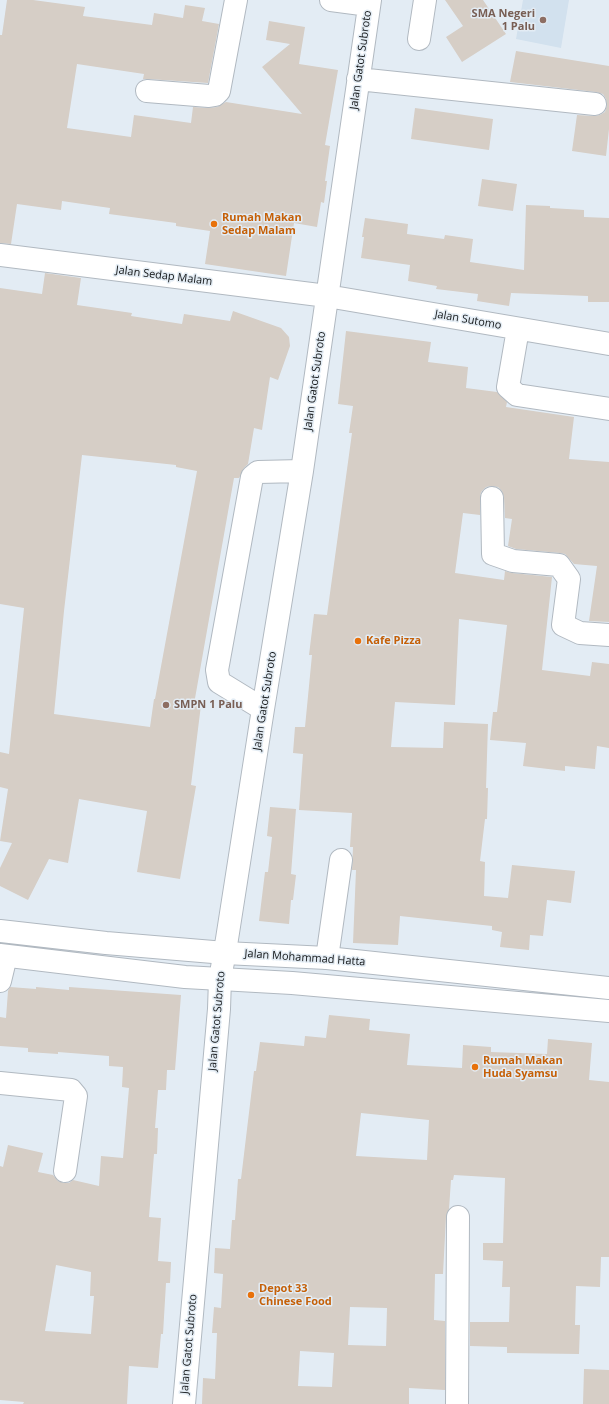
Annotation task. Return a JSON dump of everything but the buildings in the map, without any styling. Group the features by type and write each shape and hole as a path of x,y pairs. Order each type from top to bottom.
{"street":[{"path":"147,91 209,96 218,93 236,0"},
{"path":"331,0 369,2"},
{"path":"419,40 425,0"},
{"name":"Jalan Gatot Subroto","path":"184,1404 219,1009 220,979 302,471 369,2"},
{"path":"358,79 595,104"},
{"name":"Jalan Sedap Malam","path":"0,255 327,296"},
{"name":"Jalan Sutomo","path":"327,296 609,344"},
{"path":"518,329 508,387 517,395 609,409"},
{"path":"263,709 219,682 217,670 252,477 258,472 302,471"},
{"path":"492,498 494,554 513,561 559,565 569,579 563,625 580,633 609,635"},
{"path":"327,958 341,860"},
{"name":"Jalan Mohammad Hatta","path":"0,931 225,953 327,958 609,988"},
{"path":"0,981 3,956 185,977 292,983 609,1011"},
{"path":"0,1083 71,1090 76,1096 65,1171"},
{"path":"457,1404 458,1217"}],"shaded area":[{"name":"SMA Negeri 1 Palu","path":"523,0 569,0 561,48 516,39"}],"place":[{"name":"SMA Negeri 1 Palu","path":"543,20"},
{"name":"Rumah Makan Sedap Malam","path":"214,224"},
{"name":"Kafe Pizza","path":"358,641"},
{"name":"SMPN 1 Palu","path":"166,705"},
{"name":"Rumah Makan Huda Syamsu","path":"475,1067"},
{"name":"Depot 33 Chinese Food","path":"251,1295"}]}
